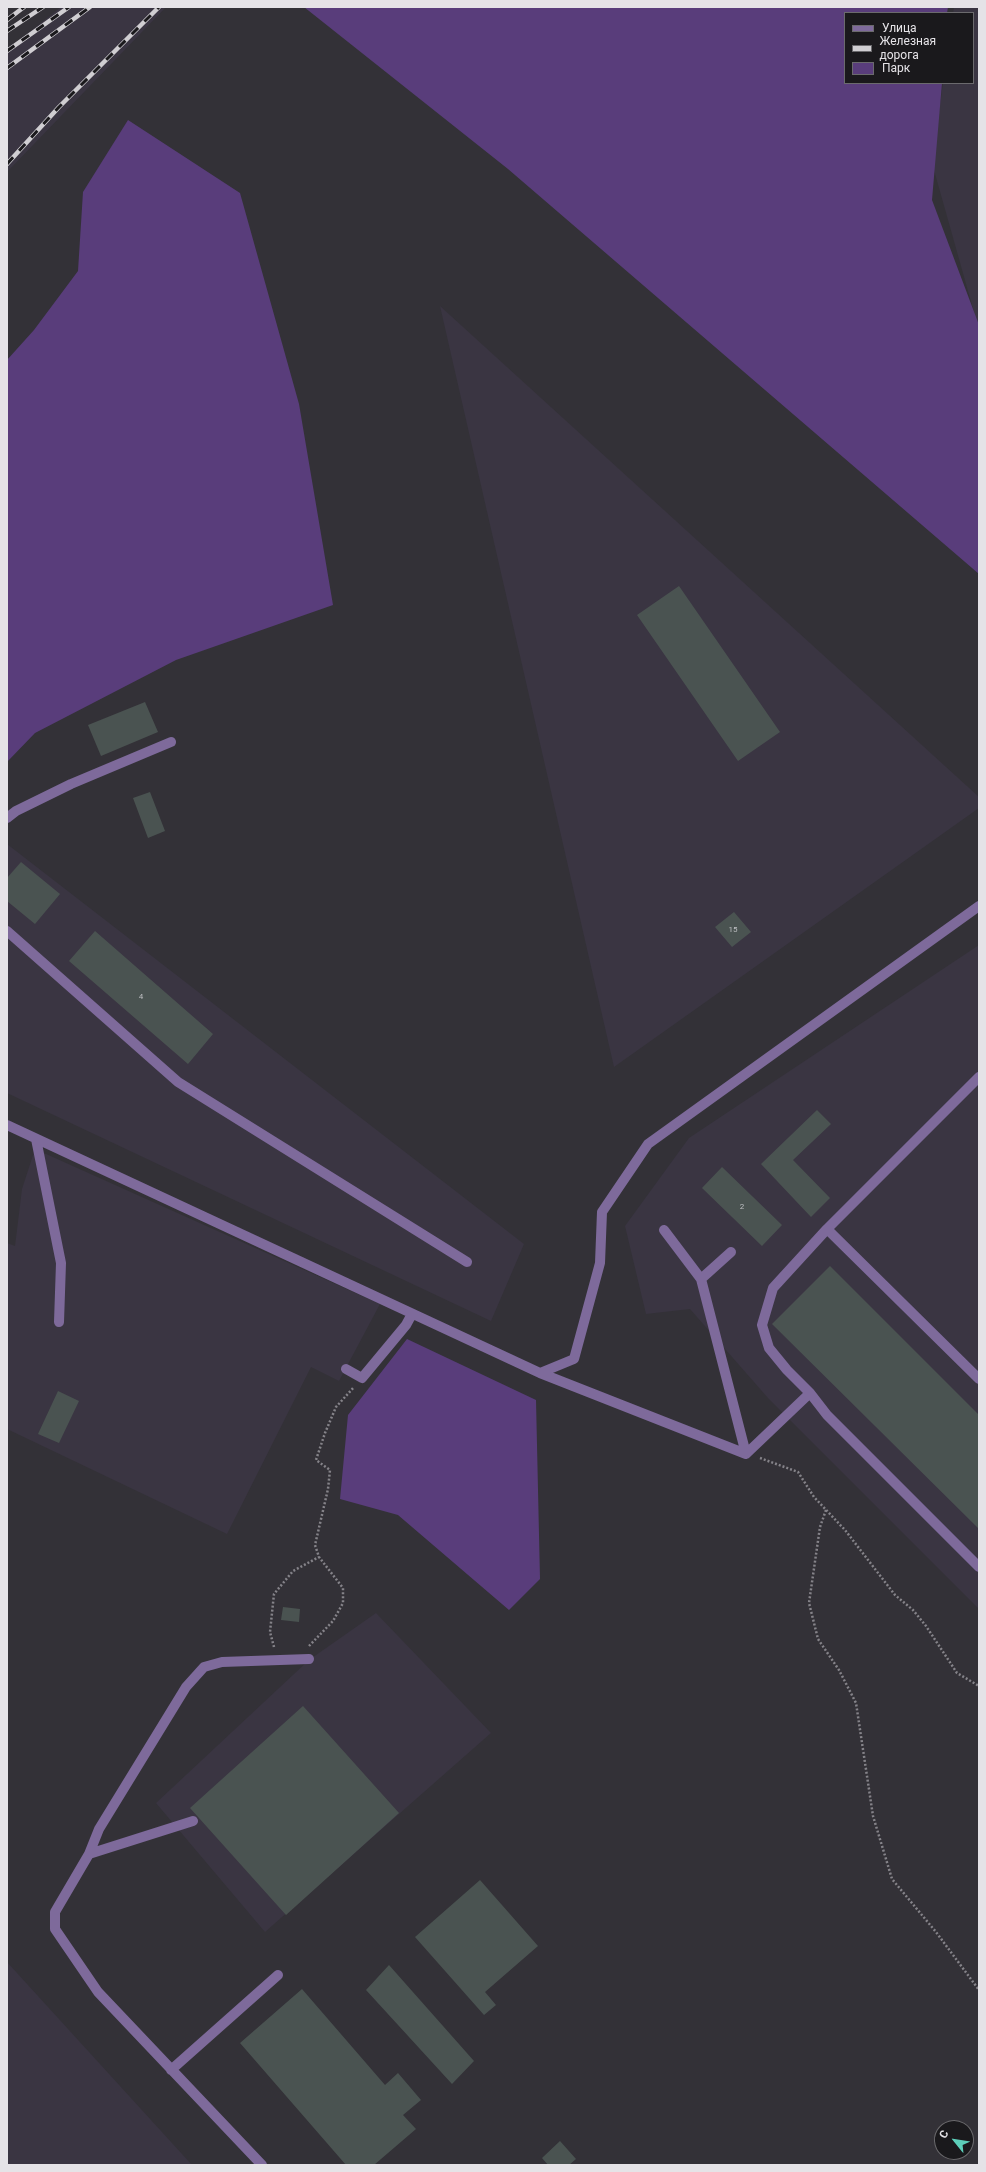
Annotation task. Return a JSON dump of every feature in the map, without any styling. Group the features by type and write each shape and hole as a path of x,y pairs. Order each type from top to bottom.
{"street":[{"path":"7,818 16,811 71,784 171,742"},
{"path":"540,1374 574,1358 600,1263 602,1212 648,1144 979,906"},
{"path":"7,931 178,1082 467,1262"},
{"path":"979,1077 827,1229 773,1288 762,1325 769,1348 787,1370 810,1393 827,1415 979,1567"},
{"path":"7,1125 540,1374 746,1454"},
{"path":"36,1139 62,1263 60,1322"},
{"path":"827,1229 979,1380"},
{"path":"664,1230 701,1279 746,1454"},
{"path":"701,1279 731,1252"},
{"path":"346,1369 362,1378 406,1324 412,1314"},
{"path":"746,1454 810,1393"},
{"path":"262,2165 98,1992 55,1929 55,1912 89,1854 99,1829 107,1815 186,1687 204,1667 222,1662 309,1660"},
{"path":"89,1854 193,1821"},
{"path":"171,2070 278,1975"}],"path":[{"path":"296,1660 333,1621 343,1604 343,1588 319,1557 315,1545 328,1489 330,1470 316,1460 336,1407 362,1378"},
{"path":"746,1454 798,1472 814,1497 845,1530 895,1595 913,1610 926,1626 957,1672 979,1686"},
{"path":"826,1510 820,1527 809,1603 818,1639 839,1670 856,1703 873,1816 892,1879 936,1932 979,1990"},
{"path":"277,1660 270,1632 274,1594 293,1571 319,1557"}],"shaded area":[{"path":"61,7 166,7 7,172 7,50"},
{"path":"954,7 979,7 979,330 932,163 943,84 974,84 974,12 953,12"},
{"path":"440,306 979,797 979,808 614,1067"},
{"path":"7,844 524,1244 491,1321 7,1093"},
{"path":"979,945 979,1609 768,1398 690,1309 646,1314 625,1226 689,1138"},
{"path":"35,1149 380,1304 339,1381 311,1367 227,1534 7,1429 7,1243 15,1246 22,1189"},
{"path":"376,1613 491,1733 265,1932 156,1803 309,1660"},
{"path":"7,1962 192,2165 7,2165"}],"green space":[{"path":"304,7 948,7 947,12 844,12 844,84 942,84 932,200 979,325 979,574 508,169"},
{"path":"128,120 240,193 299,404 333,605 176,660 35,733 7,762 7,360 34,330 78,271 83,192"},
{"path":"407,1339 536,1400 540,1579 509,1610 398,1515 340,1499 348,1415"}],"building":[{"path":"679,586 780,732 738,761 637,615"},
{"path":"145,702 158,732 101,756 88,725"},
{"path":"150,792 165,831 148,838 133,798"},
{"path":"21,862 60,894 35,924 7,901 7,878"},
{"path":"734,912 751,932 732,947 715,927"},
{"path":"95,931 213,1034 188,1064 69,961"},
{"path":"817,1110 831,1124 793,1160 830,1198 811,1217 761,1164"},
{"path":"722,1167 782,1225 762,1246 702,1188"},
{"path":"830,1266 979,1415 979,1529 772,1324"},
{"path":"58,1391 79,1401 59,1443 38,1434"},
{"path":"283,1607 300,1609 299,1622 281,1620"},
{"path":"303,1706 399,1813 286,1915 190,1808"},
{"path":"480,1880 538,1946 485,1992 496,2005 484,2015 415,1937"},
{"path":"389,1965 474,2061 452,2084 366,1990"},
{"path":"302,1989 385,2085 398,2073 421,2100 403,2115 416,2129 374,2165 346,2165 240,2043"},
{"path":"560,2141 576,2159 569,2165 548,2165 542,2158"}],"railway":[{"path":"7,20 24,7"},
{"path":"7,31 43,7"},
{"path":"7,51 69,7"},
{"path":"7,68 90,7"},
{"path":"7,164 59,107 159,7"}]}
